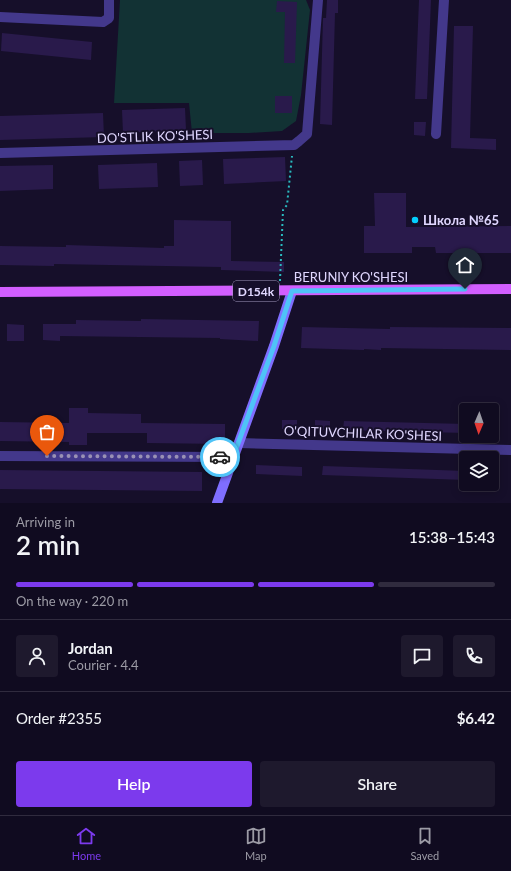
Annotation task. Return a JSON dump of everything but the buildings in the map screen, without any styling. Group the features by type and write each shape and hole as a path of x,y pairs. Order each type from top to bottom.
{"main road":[{"name":"BERUNIY KO'SHESI","path":"0,292 511,289"}],"street":[{"path":"294,145 307,134 318,0"},
{"path":"436,134 444,0"},
{"path":"0,17 103,22 109,18 109,5"},
{"name":"DO'STLIK KO'SHESI","path":"0,153 294,145"},
{"path":"216,503 274,346 292,291"},
{"name":"O'QITUVCHILAR KO'SHESI","path":"238,443 511,450"},
{"path":"0,456 233,457"}],"path":[{"path":"280,291 283,210 287,205 294,145"}],"green space":[{"path":"120,0 306,0 310,10 301,95 296,121 282,131 249,133 192,133 189,103 114,103"}],"way so far":[{"path":"47,456 220,457"}],"place":[{"name":"Школа №65","path":"415,220"}],"route":[{"path":"220,457 233,457 274,346 292,291 465,289"}]}
